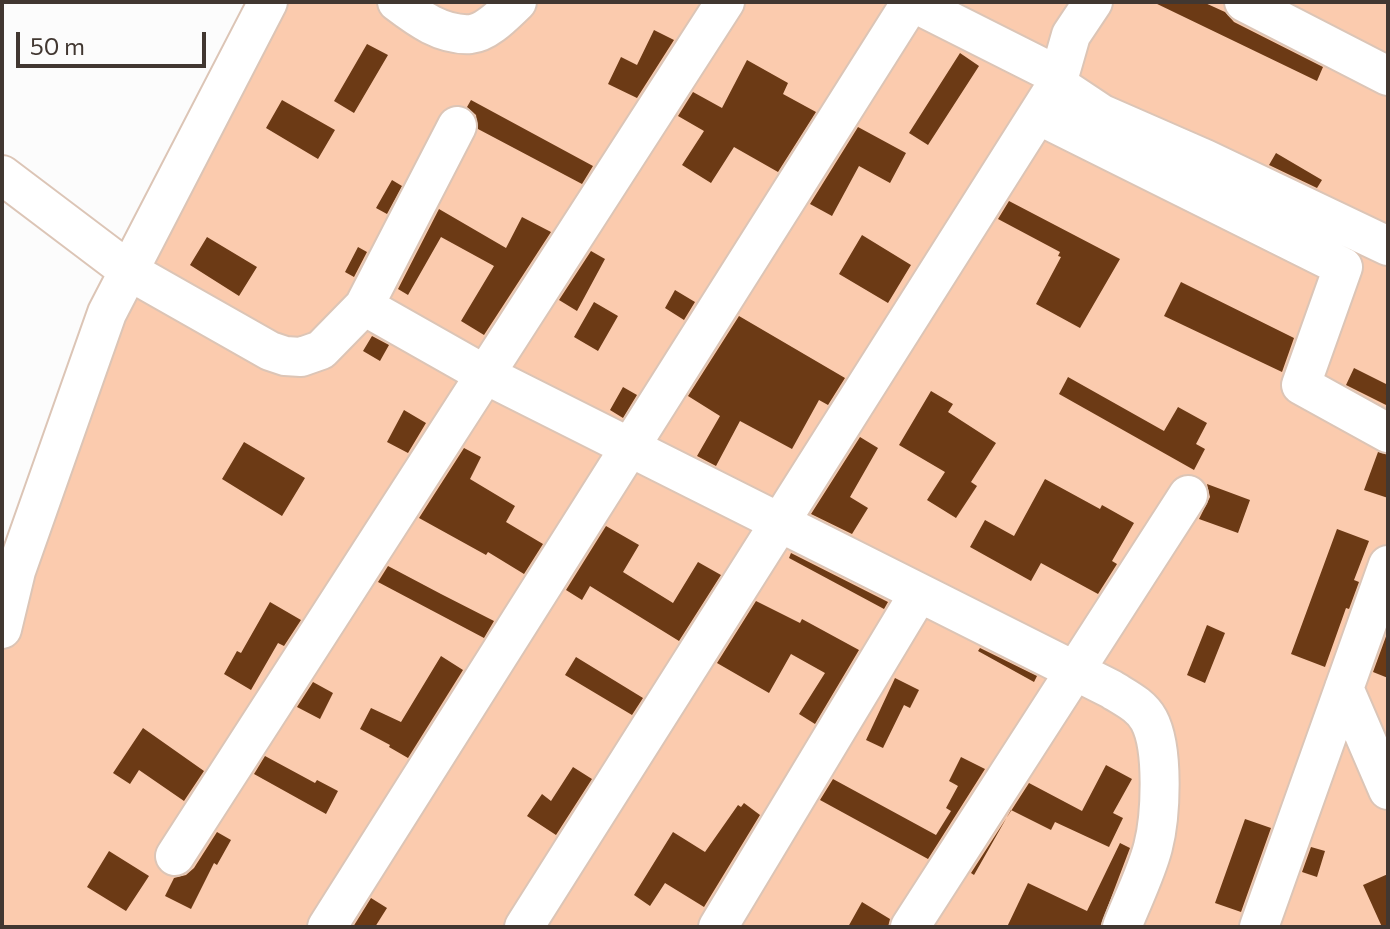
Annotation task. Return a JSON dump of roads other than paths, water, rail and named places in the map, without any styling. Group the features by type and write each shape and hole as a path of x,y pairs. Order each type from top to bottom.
{"lane":[{"path":"2,629 16,571 107,313 268,2"},
{"path":"397,2 425,23 472,34 491,24 517,2"},
{"path":"175,856 725,2"},
{"path":"327,927 911,2 1047,70 1048,99"},
{"path":"524,927 1048,99 1071,35 1093,2"},
{"path":"1244,2 1388,76"},
{"path":"1048,99 1102,114 1388,246"},
{"path":"1048,99 1343,267 1301,385 1388,433"},
{"path":"2,175 129,271 270,351 301,357 321,350 364,306 457,126"},
{"path":"364,306 484,374 1073,670 1138,706 1149,719 1154,734 1160,787 1153,846 1122,927"},
{"path":"910,927 1188,495"},
{"path":"1259,927 1388,565"},
{"path":"718,927 919,593"},
{"path":"1344,688 1388,790"}]}
